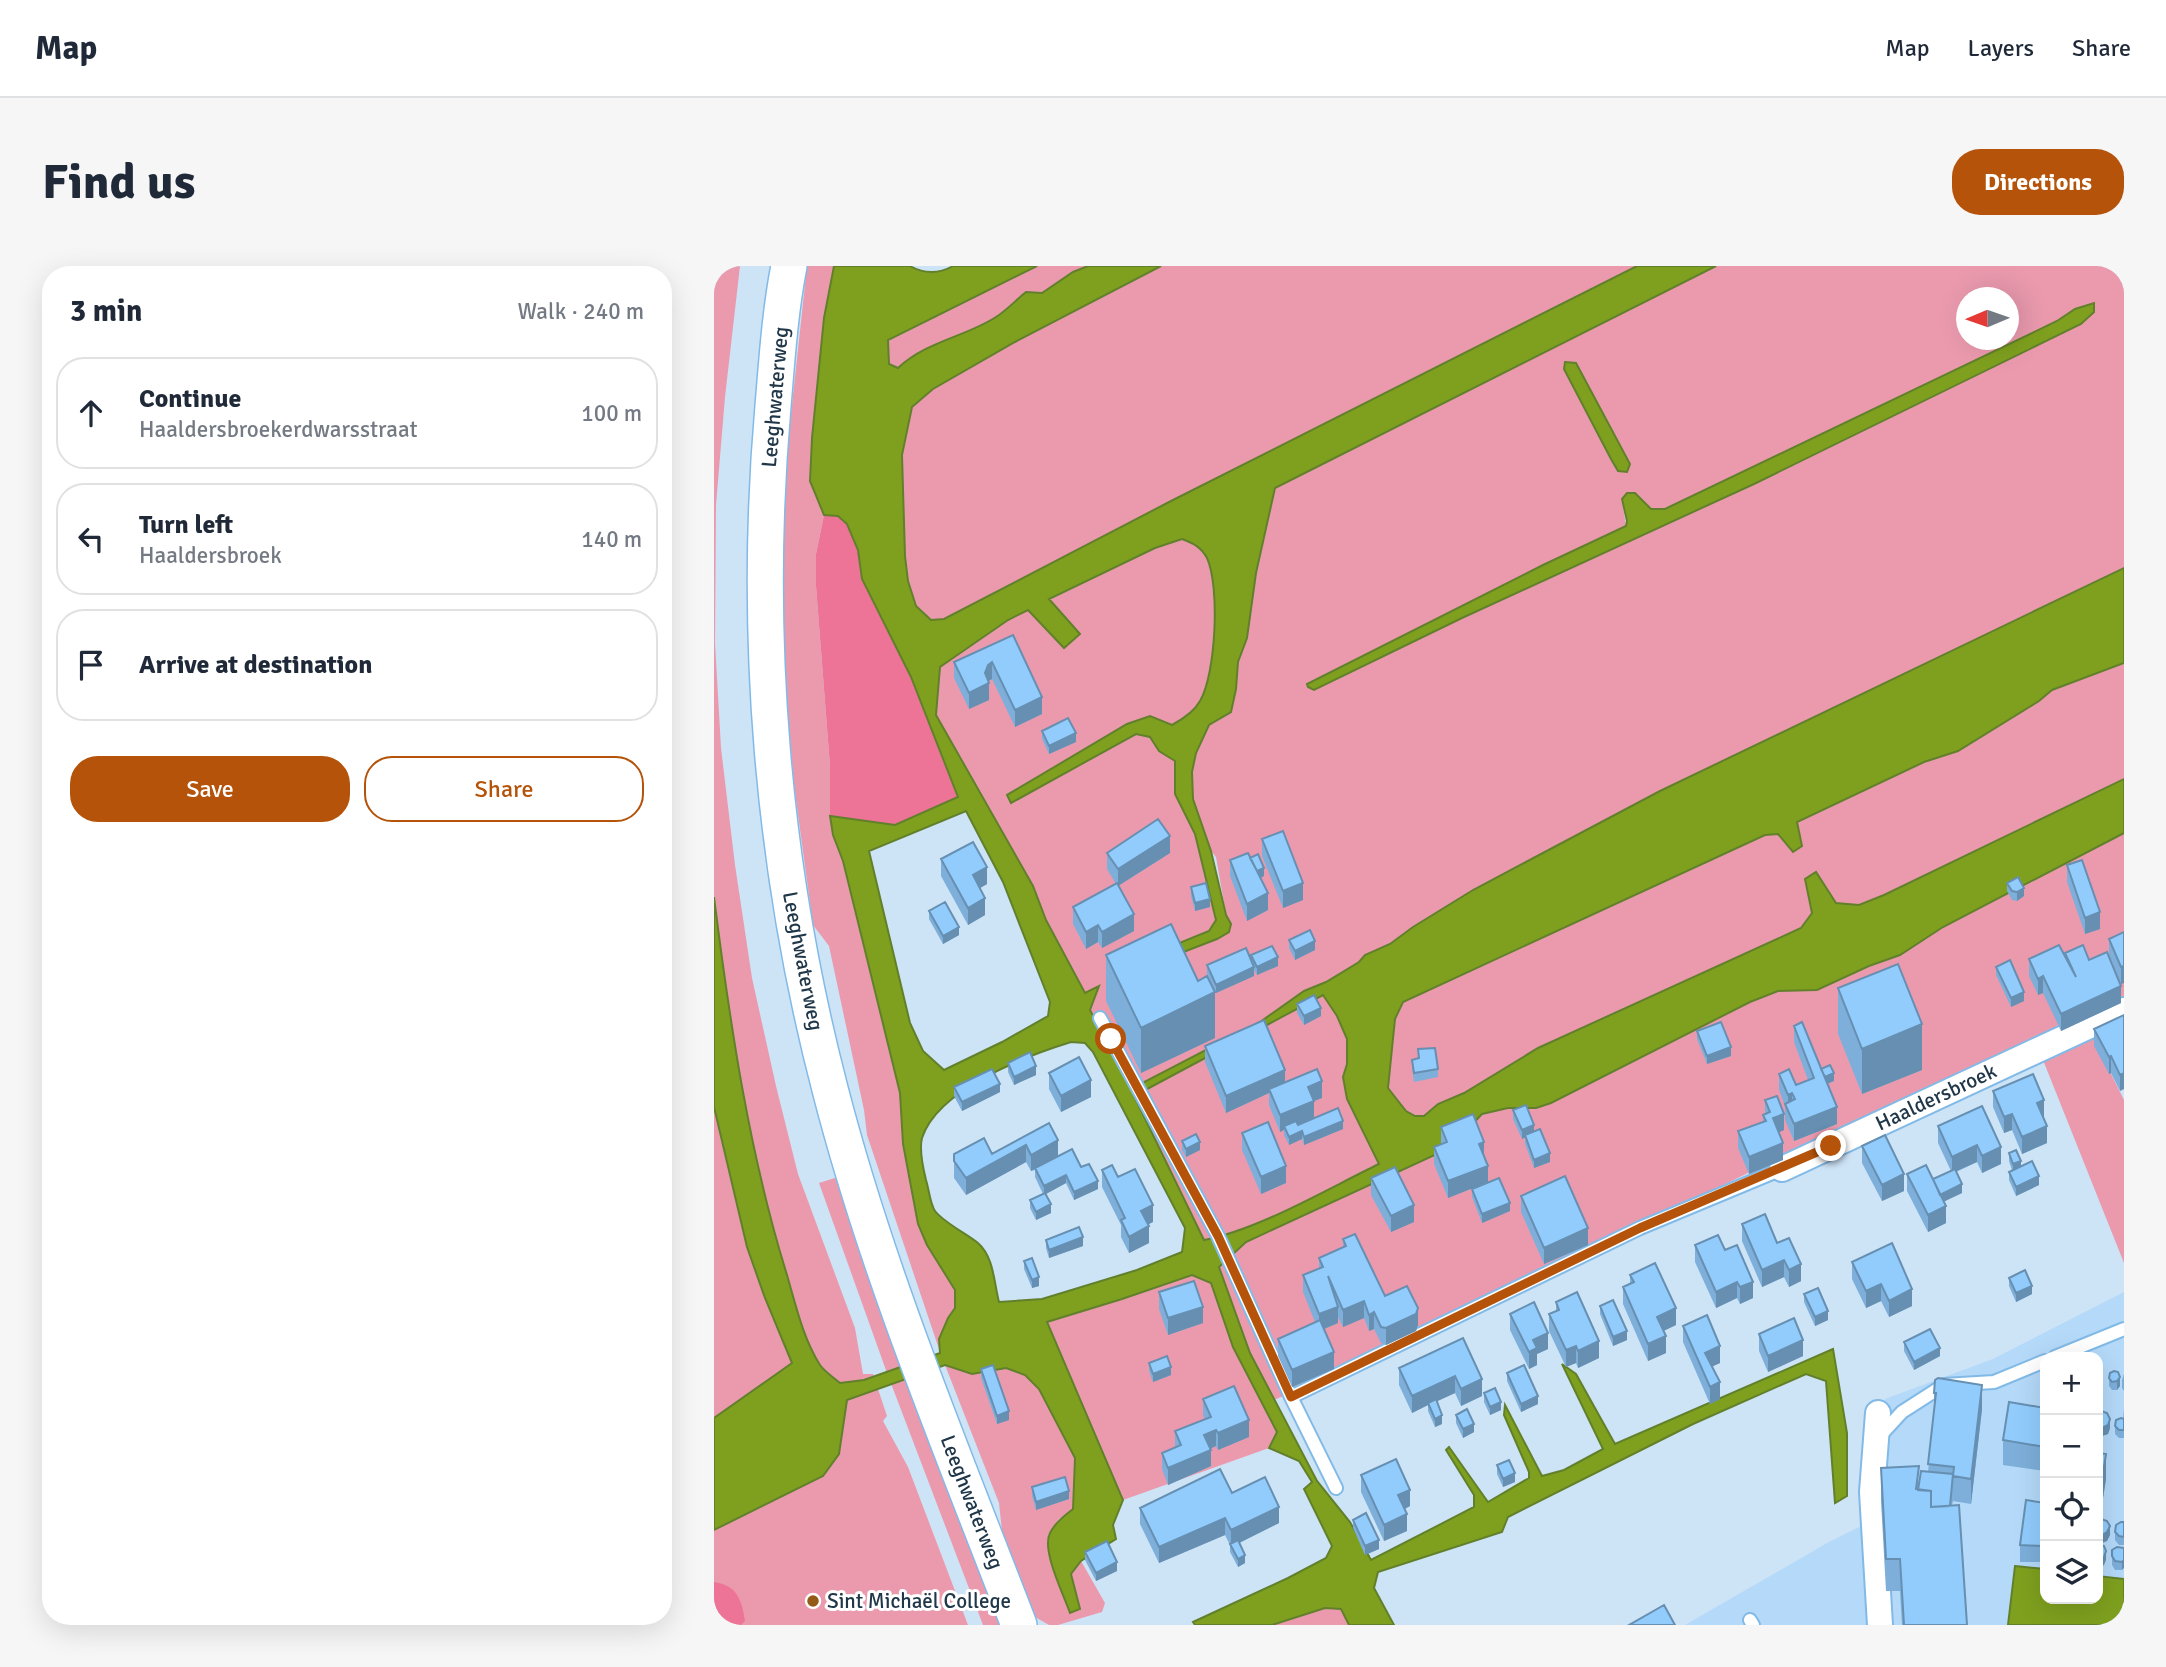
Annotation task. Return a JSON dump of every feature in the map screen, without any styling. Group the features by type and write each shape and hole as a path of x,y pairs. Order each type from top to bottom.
{"main road":[{"name":"Leeghwaterweg","path":"789,266 783,298 769,448 764,560 774,763 788,885 810,1003 830,1090 873,1233 1019,1625"}],"street":[{"name":"Haaldersbroek","path":"1782,1169 2124,1010"},
{"path":"1878,1413 1872,1492 1880,1625"}],"lane":[{"path":"1100,1018 1218,1236 1336,1489"},
{"name":"Haaldersbroek","path":"1291,1397 1640,1228 1782,1169"},
{"path":"2067,1352 2124,1329"},
{"path":"1876,1440 1902,1412 1944,1385 1994,1382 2040,1363"}],"shaded area":[{"path":"714,266 740,266 716,505 715,643 721,748 752,978 798,1174 855,1328 863,1374 873,1374 887,1416 883,1421 908,1467 968,1625 714,1625"},
{"path":"807,266 834,266 824,318 810,481 824,515 816,554 816,586 830,766 830,816 900,1093 903,1144 918,1224 927,1245 955,1290 955,1308 939,1339 940,1352 867,1135 829,946 813,925 794,785 783,655 782,567 785,469"},
{"path":"834,266 910,266 932,272 953,266 1037,266 888,340 889,364 898,368 921,351 996,317 1026,292 1042,293 1073,272 1088,266 1161,266 1015,342 933,389 912,407 902,455 905,556 908,581 916,606 931,620 944,619 1171,501 1637,266 1716,266 1275,488 1256,573 1247,638 1238,662 1231,712 1209,725 1196,753 1192,772 1193,799 1211,851 1226,915 1231,924 1229,932 1217,939 1132,972 1130,963 1209,931 1216,920 1195,834 1175,794 1175,761 1159,751 1150,737 1136,734 1011,803 1007,795 1127,724 1150,716 1172,725 1198,705 1210,671 1215,608 1211,571 1207,558 1199,548 1182,539 1155,548 1049,599 1080,634 1064,648 1028,610 1008,620 940,667 936,715 1033,886 1046,920 1085,993 1099,986 1090,1010 1131,1089 1260,1022 1304,991 1326,982 1359,962 1365,955 1390,944 1473,890 1660,791 2124,568 2124,663 2052,690 2039,701 1958,751 1924,762 1797,822 1802,846 1793,852 1778,834 1765,835 1403,1002 1395,1019 1388,1088 1406,1111 1415,1116 1424,1116 1438,1104 1464,1093 1538,1048 1801,928 1812,913 1805,879 1816,872 1836,903 1859,905 2124,779 2124,833 1943,927 1900,955 1817,990 1778,991 1750,1002 1551,1103 1536,1108 1508,1108 1482,1114 1450,1148 1246,1242 1219,1267 1250,1353 1317,1481 1350,1522 1371,1560 1474,1507 1474,1495 1446,1450 1449,1447 1488,1502 1529,1478 1529,1472 1504,1415 1505,1405 1542,1476 1564,1470 1603,1449 1562,1364 1576,1374 1615,1444 1833,1349 1847,1433 1847,1496 1835,1503 1826,1381 1806,1374 1693,1424 1508,1517 1502,1532 1378,1572 1374,1588 1394,1625 1349,1625 1341,1609 1325,1608 1272,1625 1195,1625 1193,1622 1326,1558 1332,1546 1304,1489 1312,1482 1299,1461 1269,1448 1277,1432 1233,1347 1211,1283 1192,1275 1047,1322 1123,1500 1113,1525 1116,1539 1081,1561 1071,1574 1080,1609 1070,1613 1048,1550 1050,1533 1054,1526 1073,1509 1075,1458 1039,1389 1025,1375 1006,1368 972,1374 945,1365 847,1400 839,1454 823,1476 714,1530 714,1418 792,1363 747,1247 714,1107 714,897 734,1040 751,1135 800,1322 820,1365 840,1383 864,1380 940,1353 939,1339 955,1308 955,1290 927,1245 918,1224 903,1144 900,1093 830,816 895,825 958,797 911,677 862,579 858,550 847,524 838,516 824,515 810,481 824,318","holes":["966,811 1003,882 1050,1002 1048,1016 944,1070 923,1051 910,1023 869,851","1323,995 1337,1016 1347,1039 1347,1064 1343,1077 1347,1099 1379,1164 1270,1218 1204,1240 1134,1096","1071,1042 1085,1043 1093,1052 1185,1228 1182,1252 1137,1270 1042,1299 999,1302 993,1271 983,1249 933,1208 923,1165 922,1138 931,1120 964,1090 1031,1056"]},
{"path":"1037,266 1088,266 1073,272 1042,293 1026,292 996,317 921,352 898,369 888,364 888,341"},
{"path":"1161,266 1637,266 1171,501 944,619 931,620 916,606 908,581 905,556 902,455 912,407 933,389 1015,342"},
{"path":"1716,266 2124,266 2124,568 1660,791 1473,890 1390,944 1365,955 1359,962 1326,982 1304,991 1260,1022 1131,1089 1090,1010 1098,987 1086,994 1046,920 1033,886 936,715 940,667 1008,620 1155,548 1182,539 1199,548 1207,558 1214,588 1213,651 1205,688 1197,705 1188,715 1172,725 1150,716 1127,724 1012,802 1136,734 1150,737 1159,751 1175,761 1175,794 1195,834 1216,920 1209,931 1130,963 1133,972 1229,932 1231,924 1226,915 1216,857 1211,851 1193,799 1192,772 1196,753 1209,725 1236,689 1238,662 1247,638 1256,573 1275,488","holes":["1956,287 2019,287 2019,339 2075,309 2094,304 2094,312 2081,324 1754,484 1462,618 1314,690 1308,687 1307,684 1626,526 1622,499 1627,493 1635,493 1651,509 1664,510 1997,350 1956,350"]},
{"path":"2094,303 2094,312 2081,324 1754,484 1462,618 1314,690 1308,687 1307,684 1626,526 1622,499 1627,493 1635,493 1651,509 1665,509 1997,350 2019,350 2019,339 2075,309"},
{"path":"1565,362 1576,363 1630,464 1627,472 1618,471 1611,459 1564,369"},
{"path":"824,515 838,516 847,524 858,550 862,579 911,677 958,797 895,825 830,816 830,766 816,586 816,554"},
{"path":"2124,663 2124,779 1858,905 1836,903 1825,885 1805,879 1812,913 1801,928 1538,1048 1464,1093 1438,1104 1424,1116 1415,1116 1406,1111 1388,1088 1395,1019 1403,1002 1765,835 1778,834 1792,851 1797,822 1924,762 1958,751 2039,701 2052,690"},
{"path":"2124,833 2124,996 1754,1170 1370,1358 1274,1400 1250,1353 1219,1267 1246,1242 1386,1176 1464,1131 1482,1114 1508,1108 1536,1108 1551,1103 1750,1002 1778,991 1817,990 1900,955 1943,927"},
{"path":"1324,995 1347,1039 1347,1064 1343,1077 1347,1099 1380,1164 1248,1227 1204,1240 1134,1096"},
{"path":"2093,1037 2124,1100 2124,1263 2043,1060"},
{"path":"838,1177 885,1325 1000,1625 983,1625 887,1373 819,1183"},
{"path":"1192,1275 1211,1282 1233,1347 1277,1432 1269,1448 1123,1500 1046,1321"},
{"path":"2124,1292 2124,1579 2103,1577 2103,1352 2040,1352 2040,1568 2015,1566 2009,1625 1685,1625 1829,1542 1887,1513 1885,1399 1993,1359"},
{"path":"945,1365 972,1374 1006,1368 1025,1375 1039,1389 1075,1458 1073,1509 1059,1519 1048,1535 1080,1609 1071,1574 1081,1561 1105,1603 1102,1612 1058,1625 1049,1625 1035,1617 1002,1531 999,1503"},
{"path":"2015,1566 2040,1568 2040,1604 2103,1604 2103,1577 2124,1579 2124,1625 2008,1625"},
{"path":"714,1582 728,1586 737,1595 745,1621 741,1625 714,1625"},
{"path":"1325,1608 1341,1609 1349,1625 1272,1625"}],"building":[{"path":"1013,635 1042,697 1015,710 992,662 985,673 989,683 969,693 954,662"},
{"path":"1068,718 1076,733 1049,746 1042,731"},
{"path":"1158,819 1170,836 1118,869 1107,853"},
{"path":"1283,831 1303,883 1283,891 1262,839"},
{"path":"973,842 987,867 973,875 985,898 968,908 941,859"},
{"path":"1248,853 1268,893 1247,904 1230,860"},
{"path":"1258,854 1264,868 1257,871 1250,858"},
{"path":"2082,860 2100,912 2085,918 2067,865"},
{"path":"2018,877 2024,888 2017,892 2012,891 2007,883"},
{"path":"1117,883 1134,914 1102,932 1098,925 1086,932 1073,907"},
{"path":"1206,883 1210,899 1195,903 1191,887"},
{"path":"945,902 959,927 943,936 929,911"},
{"path":"1171,924 1198,981 1207,976 1215,992 1141,1028 1106,955"},
{"path":"1310,930 1315,941 1295,951 1289,940"},
{"path":"2124,932 2124,966 2121,967 2109,939"},
{"path":"2059,945 2076,977 2065,953 2083,945 2089,960 2107,952 2121,986 2061,1014 2043,976 2038,979 2029,959"},
{"path":"1272,946 1278,957 1257,967 1251,955"},
{"path":"1246,948 1254,967 1216,985 1207,965"},
{"path":"2010,960 2024,992 2011,998 1996,967"},
{"path":"1898,964 1922,1024 1862,1049 1838,988"},
{"path":"1314,995 1321,1008 1304,1016 1297,1004"},
{"path":"2124,1015 2124,1073 2120,1075 2094,1029"},
{"path":"1264,1020 1285,1070 1226,1096 1205,1046"},
{"path":"1721,1022 1731,1047 1707,1056 1697,1031"},
{"path":"1802,1022 1837,1107 1794,1124 1785,1104 1795,1099 1792,1093 1788,1095 1779,1074 1789,1069 1796,1085 1814,1078 1794,1026"},
{"path":"1435,1048 1438,1069 1414,1073 1412,1060 1419,1058 1418,1049"},
{"path":"1030,1052 1036,1066 1014,1077 1008,1063"},
{"path":"1079,1057 1091,1080 1061,1096 1049,1073"},
{"path":"1830,1065 1834,1073 1825,1077 1821,1069"},
{"path":"992,1069 1000,1084 962,1102 954,1087"},
{"path":"1317,1069 1322,1081 1308,1087 1314,1101 1280,1115 1269,1089"},
{"path":"2033,1074 2044,1100 2037,1103 2047,1126 2022,1137 2012,1114 2004,1117 1993,1091"},
{"path":"1777,1096 1784,1114 1773,1118 1783,1143 1749,1157 1738,1131 1766,1121 1763,1115 1770,1112 1765,1100"},
{"path":"1526,1105 1534,1125 1522,1130 1513,1110"},
{"path":"1982,1106 2001,1147 1982,1156 1977,1145 1952,1157 1938,1126"},
{"path":"1338,1108 1343,1121 1304,1137 1302,1131 1289,1137 1284,1126 1296,1121 1298,1125"},
{"path":"1473,1114 1484,1142 1479,1144 1488,1166 1448,1181 1434,1147 1447,1142 1441,1127"},
{"path":"1268,1122 1286,1166 1261,1177 1242,1133"},
{"path":"1049,1123 1058,1140 1031,1155 1026,1145 966,1178 954,1161 954,1154 984,1138 992,1154"},
{"path":"1540,1129 1550,1153 1534,1160 1525,1135"},
{"path":"1196,1134 1200,1142 1186,1149 1182,1141"},
{"path":"1885,1135 1904,1174 1882,1185 1862,1146"},
{"path":"1072,1149 1081,1167 1089,1164 1098,1181 1074,1192 1066,1175 1044,1186 1035,1168"},
{"path":"2016,1150 2021,1161 2013,1164 2009,1153"},
{"path":"2032,1161 2039,1176 2016,1187 2009,1172"},
{"path":"1112,1165 1118,1177 1135,1169 1153,1205 1141,1211 1149,1226 1129,1237 1121,1220 1125,1218 1102,1170"},
{"path":"1926,1165 1946,1206 1928,1215 1907,1174"},
{"path":"1395,1167 1414,1205 1391,1216 1371,1178"},
{"path":"1955,1169 1962,1184 1940,1195 1933,1179"},
{"path":"1565,1176 1588,1228 1544,1248 1521,1196"},
{"path":"1499,1178 1510,1203 1482,1214 1472,1189"},
{"path":"1045,1193 1051,1204 1036,1212 1030,1200"},
{"path":"1765,1214 1777,1243 1789,1238 1801,1264 1789,1270 1784,1260 1762,1270 1742,1224"},
{"path":"1079,1227 1083,1237 1049,1250 1046,1240"},
{"path":"1355,1234 1385,1296 1407,1286 1418,1308 1416,1314 1386,1328 1381,1327 1374,1312 1369,1315 1364,1301 1343,1310 1328,1276 1338,1307 1319,1314 1303,1275 1323,1267 1319,1258 1346,1246 1343,1239"},
{"path":"1718,1235 1725,1250 1737,1245 1753,1282 1740,1287 1737,1282 1716,1292 1695,1245"},
{"path":"1892,1243 1912,1289 1889,1301 1881,1284 1866,1291 1852,1262"},
{"path":"1032,1258 1039,1277 1032,1280 1024,1261"},
{"path":"1655,1263 1676,1308 1657,1317 1666,1336 1648,1344 1623,1287 1634,1282 1630,1275"},
{"path":"2025,1270 2032,1286 2016,1293 2009,1278"},
{"path":"1194,1281 1203,1307 1168,1318 1159,1292"},
{"path":"1818,1288 1828,1311 1815,1317 1804,1294"},
{"path":"1577,1292 1599,1341 1578,1351 1576,1346 1566,1350 1549,1314 1559,1310 1556,1302"},
{"path":"1613,1300 1627,1331 1613,1337 1600,1306"},
{"path":"1534,1302 1548,1333 1533,1340 1537,1348 1529,1352 1510,1314"},
{"path":"1707,1315 1720,1346 1705,1353 1720,1382 1710,1387 1683,1326"},
{"path":"1794,1318 1803,1340 1768,1356 1759,1334"},
{"path":"1320,1320 1334,1352 1292,1370 1278,1339"},
{"path":"1930,1329 1940,1348 1914,1362 1904,1342"},
{"path":"1463,1338 1482,1379 1461,1389 1455,1376 1412,1396 1399,1368"},
{"path":"1167,1356 1171,1367 1153,1374 1149,1363"},
{"path":"993,1365 1009,1411 997,1416 981,1369"},
{"path":"1524,1365 1538,1396 1521,1404 1507,1373"},
{"path":"2114,1371 2118,1372 2120,1377 2112,1382 2109,1378"},
{"path":"1938,1378 1982,1385 1971,1479 1953,1476 1954,1467 1928,1464 1935,1380"},
{"path":"1234,1386 1249,1420 1218,1433 1216,1430 1204,1435 1211,1450 1168,1468 1162,1453 1181,1445 1175,1431 1211,1417 1203,1399"},
{"path":"1495,1388 1501,1402 1490,1407 1484,1393"},
{"path":"1436,1399 1442,1415 1435,1419 1428,1403"},
{"path":"2009,1402 2040,1407 2040,1446 2003,1440"},
{"path":"1467,1409 1474,1424 1463,1429 1456,1415"},
{"path":"2103,1412 2110,1419 2108,1425 2103,1428"},
{"path":"2124,1419 2124,1430 2115,1426 2116,1420"},
{"path":"1396,1459 1410,1490 1398,1495 1407,1514 1384,1525 1361,1475"},
{"path":"1509,1460 1515,1473 1503,1479 1497,1465"},
{"path":"1919,1466 1916,1489 1931,1491 1931,1507 1959,1505 1967,1625 1904,1625 1900,1559 1886,1559 1881,1468"},
{"path":"1220,1469 1232,1493 1265,1477 1279,1507 1231,1530 1225,1518 1159,1547 1140,1508"},
{"path":"1921,1471 1953,1474 1950,1506 1931,1507 1931,1491 1918,1490"},
{"path":"1065,1477 1069,1491 1036,1502 1032,1487"},
{"path":"2026,1500 2040,1502 2040,1546 2020,1545"},
{"path":"1366,1513 1379,1540 1365,1546 1353,1520"},
{"path":"2103,1520 2110,1526 2103,1534"},
{"path":"2124,1522 2124,1537 2115,1532 2116,1525"},
{"path":"1238,1540 1245,1555 1238,1559 1230,1544"},
{"path":"1107,1541 1117,1562 1096,1573 1085,1552"},
{"path":"2117,1547 2124,1548 2122,1562 2115,1561 2112,1556 2112,1550"},
{"path":"1664,1605 1675,1625 1629,1625"}],"place":[{"name":"Sint Michaël College","path":"813,1601"}],"route":[{"path":"1111,1039 1218,1236 1291,1397 1640,1228 1831,1146"}]}
